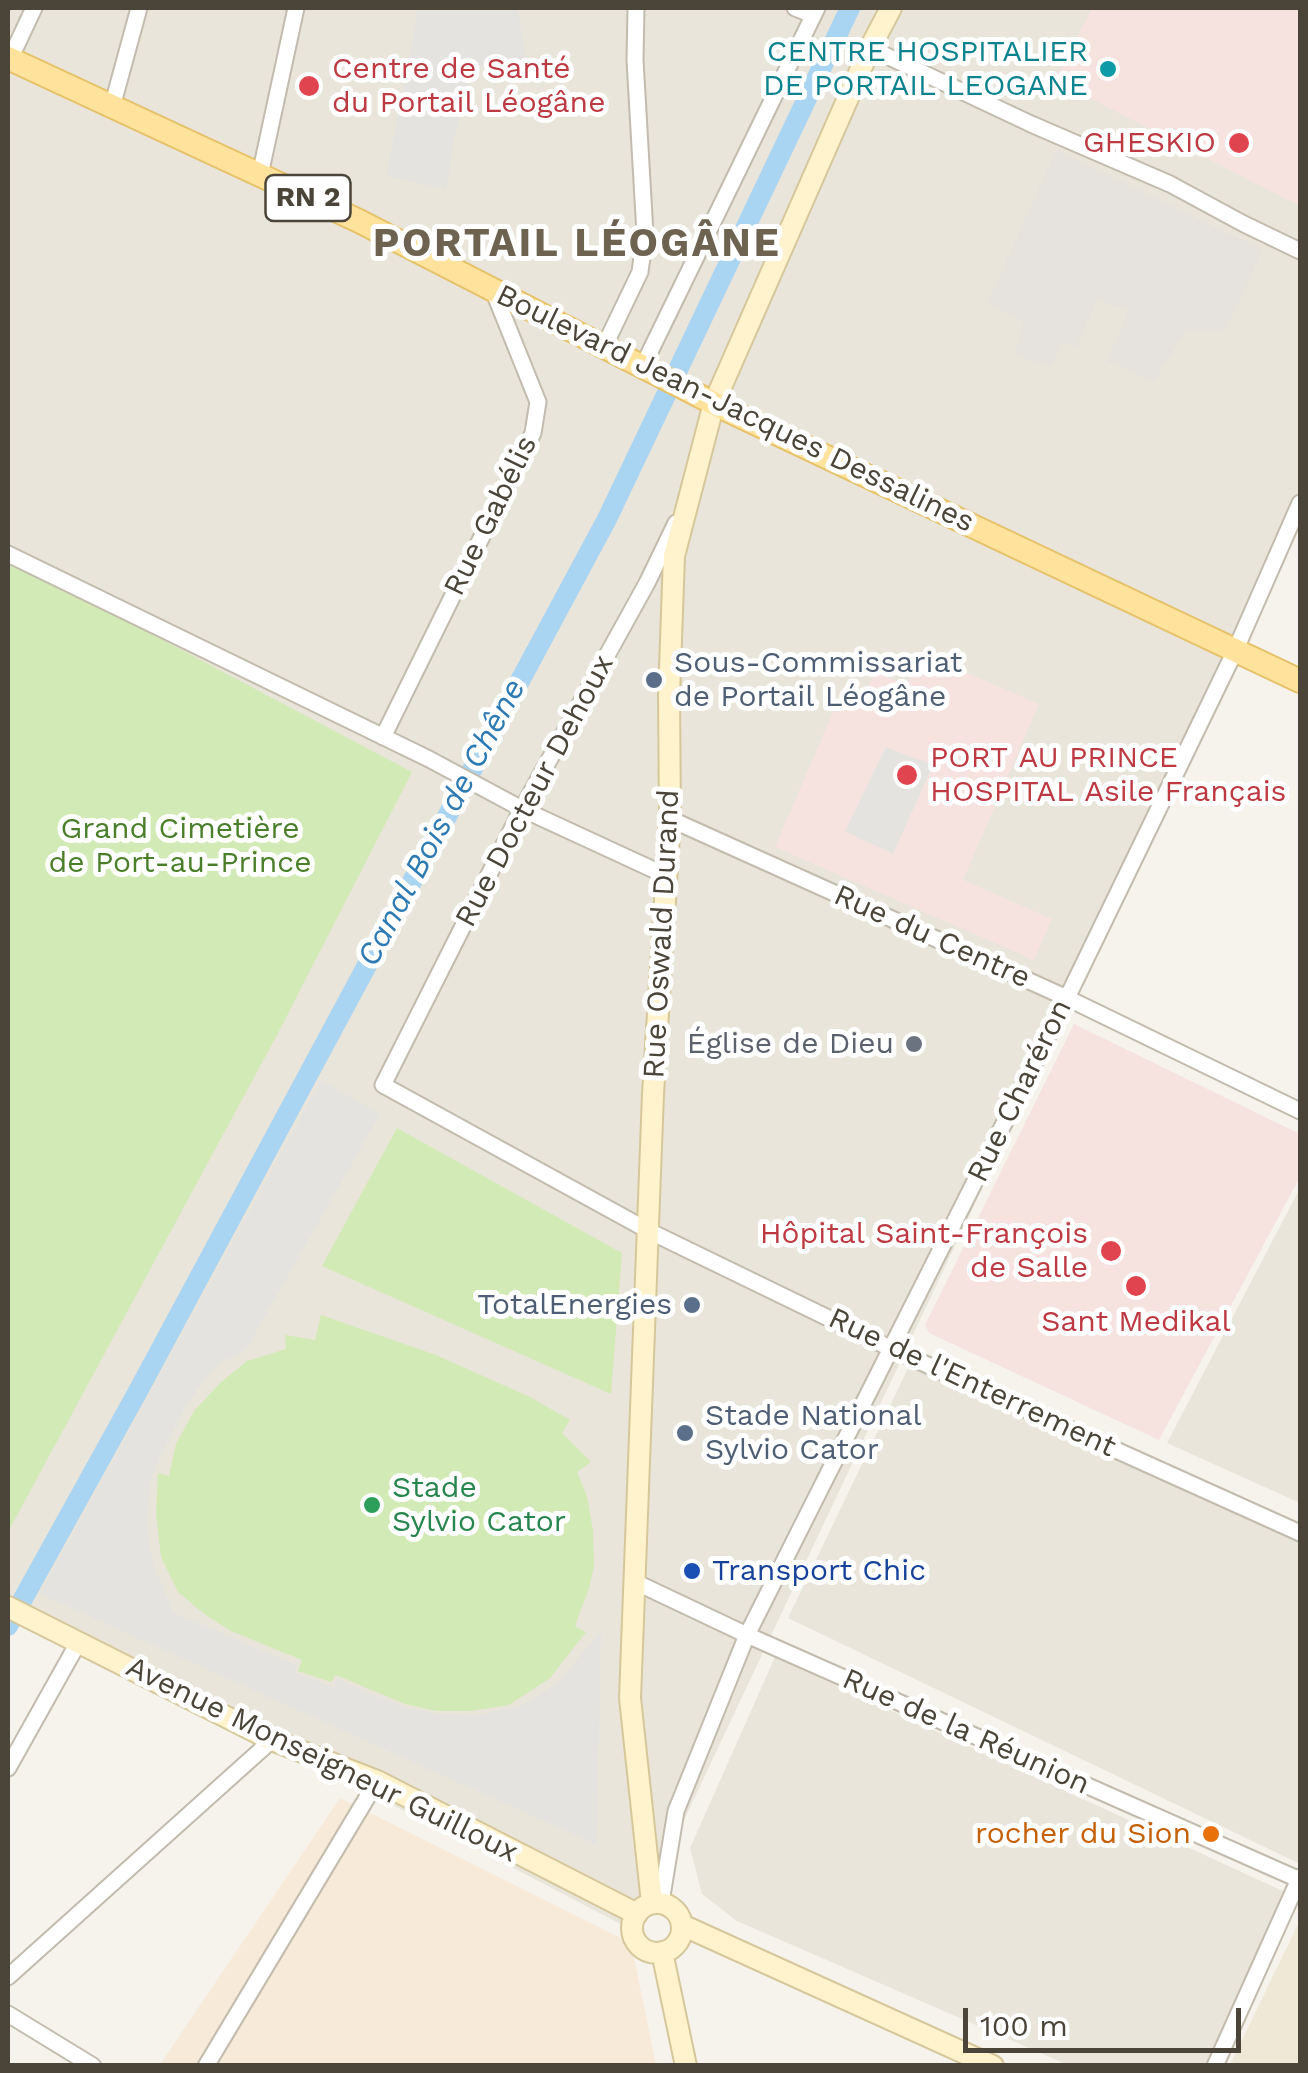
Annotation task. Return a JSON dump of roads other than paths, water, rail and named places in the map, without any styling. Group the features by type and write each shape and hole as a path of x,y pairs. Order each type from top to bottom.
{"main road":[{"name":"Rue Oswald Durand","path":"650,1906 630,1698 654,1094 670,819 674,556 706,399 891,8"},
{"name":"Boulevard Jean-Jacques Dessalines","path":"8,58 359,221 706,399 1300,681"},
{"name":"Avenue Monseigneur Guilloux","path":"8,1607 272,1740 377,1781 650,1906"},
{"path":"650,1906 676,1910 682,1925 675,1946 654,1953 639,1945 632,1930 650,1906"},
{"path":"682,1925 993,2066"},
{"path":"662,1952 686,2066"}],"street":[{"path":"8,58 34,8"},
{"path":"112,107 139,8"},
{"path":"260,175 296,8"},
{"path":"604,347 640,272 645,234 635,60 636,8"},
{"path":"645,368 815,11 795,8"},
{"path":"870,48 1170,184 1300,250"},
{"name":"Rue Gabélis","path":"383,737 533,433 538,402 492,290"},
{"name":"Rue Docteur Dehoux","path":"382,1085 522,809 647,583 688,498"},
{"name":"Rue Charéron","path":"650,1906 676,1810 747,1635 1066,998 1234,651 1300,503"},
{"path":"8,554 522,809 666,876"},
{"name":"Rue du Centre","path":"670,819 1066,998 1300,1111"},
{"name":"Rue de l'Enterrement","path":"382,1085 649,1232 892,1349 1300,1533"},
{"name":"Rue de la Réunion","path":"633,1581 1300,1879"},
{"path":"8,1768 78,1643"},
{"path":"8,1977 272,1740"},
{"path":"206,2066 377,1781"},
{"path":"1215,2066 1300,1879"},
{"path":"8,2014 93,2066"}],"waterway":[{"name":"Canal Bois de Chêne","path":"8,1626 607,519 850,8"}],"place":[{"name":"CENTRE HOSPITALIER DE PORTAIL LEOGANE","path":"1108,69"},
{"name":"Centre de Santé du Portail Léogâne","path":"309,86"},
{"name":"GHESKIO","path":"1239,143"},
{"name":"Sous-Commissariat de Portail Léogâne","path":"654,680"},
{"name":"PORT AU PRINCE HOSPITAL Asile Français","path":"907,775"},
{"name":"Église de Dieu","path":"914,1044"},
{"name":"Hôpital Saint-François de Salle","path":"1111,1251"},
{"name":"Sant Medikal","path":"1136,1286"},
{"name":"TotalEnergies","path":"692,1305"},
{"name":"Stade National Sylvio Cator","path":"685,1433"},
{"name":"Stade Sylvio Cator","path":"372,1505"},
{"name":"Transport Chic","path":"692,1571"},
{"name":"rocher du Sion","path":"1211,1834"}],"district":[{"name":"PORTAIL LÉOGÂNE","path":"577,244"}],"park label":[{"name":"Grand Cimetière de Port-au-Prince","path":"180,846"}]}
